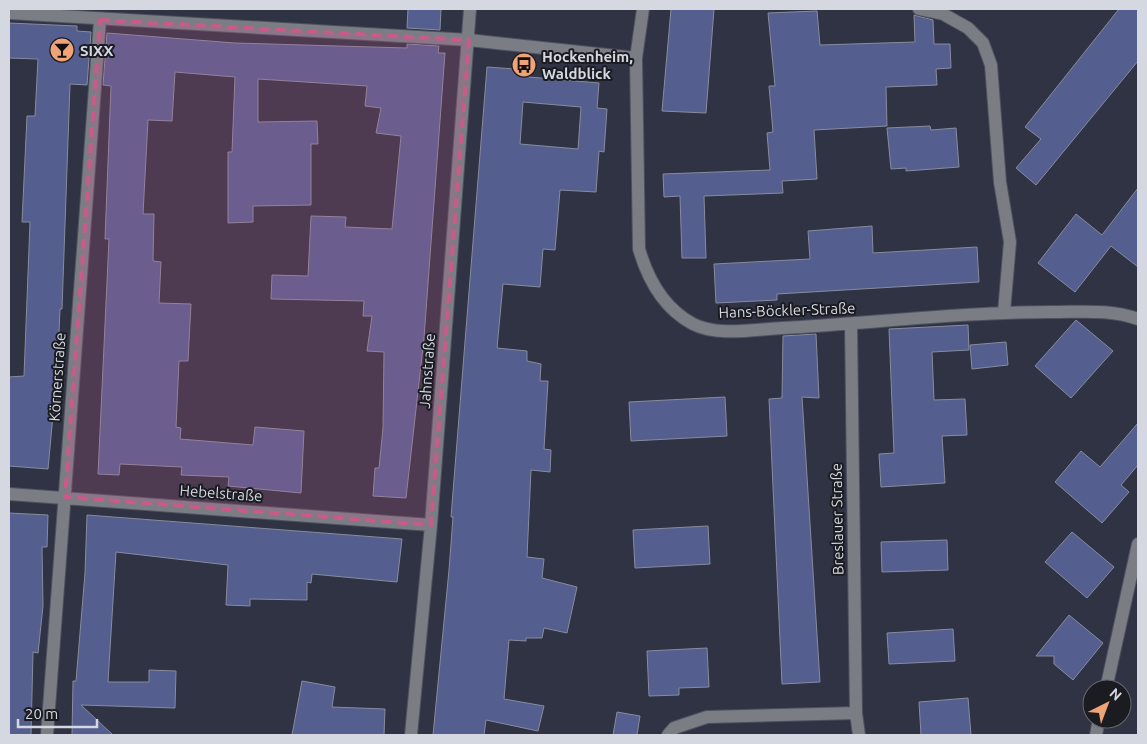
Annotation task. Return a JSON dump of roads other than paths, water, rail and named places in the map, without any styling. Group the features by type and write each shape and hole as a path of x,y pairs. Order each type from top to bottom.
{"street":[{"name":"Jahnstraße","path":"411,735 431,525 470,9"},
{"name":"Hans-Böckler-Straße","path":"643,9 636,58 639,249 655,289 668,306 694,324 720,331 851,324 1004,312 1119,312 1138,320"},
{"path":"919,9 943,14 968,28 983,43 992,64 1000,182 1010,242 1004,312"},
{"path":"9,13 100,20 469,40 636,58"},
{"name":"Körnerstraße","path":"47,735 100,20"},
{"name":"Breslauer Straße","path":"851,324 856,712 859,735"},
{"name":"Hebelstraße","path":"9,494 431,525"},
{"path":"1108,679 1138,544"},
{"path":"668,735 674,728 707,717 856,712"}],"place":[{"name":"SIXX","path":"62,50"},
{"name":"Hockenheim, Waldblick","path":"524,65"}]}
